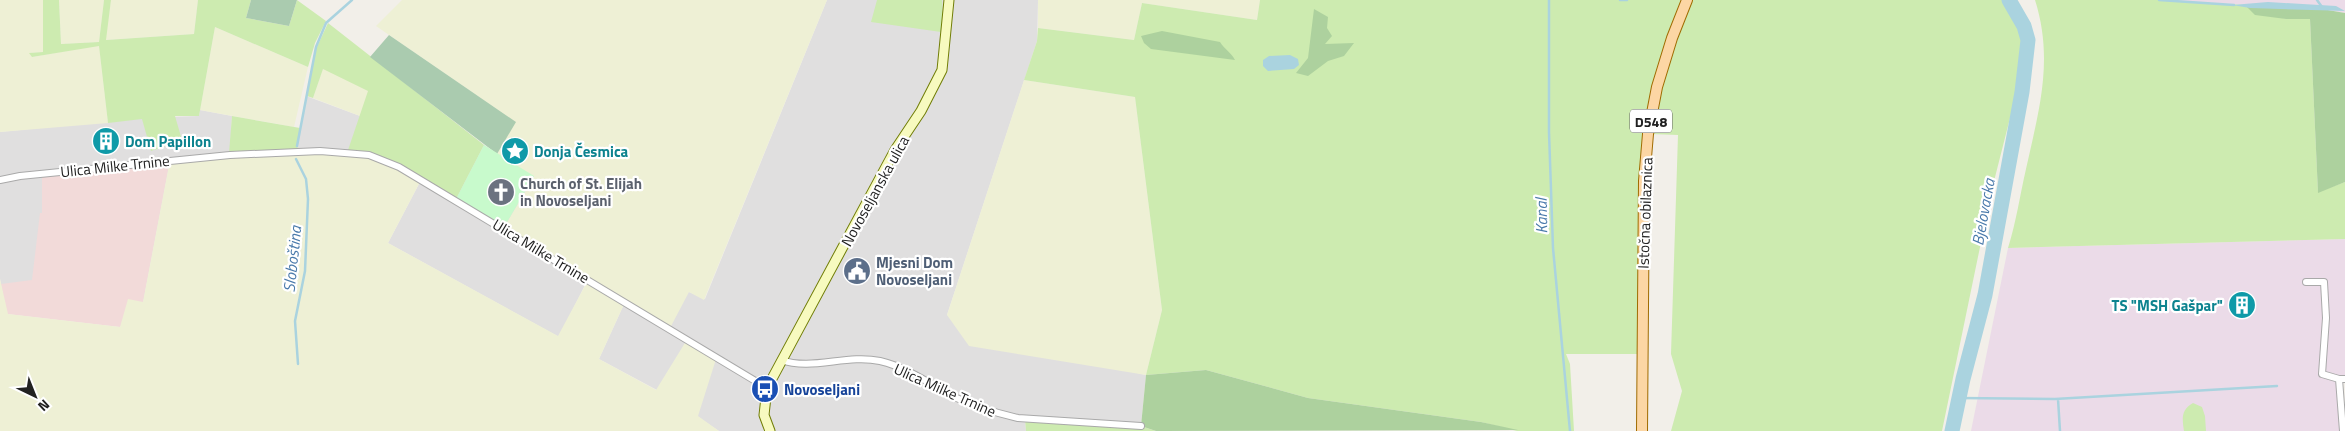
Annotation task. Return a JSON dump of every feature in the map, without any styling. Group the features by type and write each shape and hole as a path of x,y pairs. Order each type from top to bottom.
{"main road":[{"name":"Novoseljanska ulica","path":"770,431 764,415 767,388 896,150 921,111 942,70 949,0"},
{"name":"Istočna obilaznica","path":"1642,431 1644,181 1648,134 1664,62 1687,0"}],"street":[{"name":"Ulica Milke Trnine","path":"0,180 230,155 291,152 369,154 399,167 767,388"},
{"path":"2306,282 2324,282 2326,318 2322,374 2342,379 2343,431"},
{"name":"Ulica Milke Trnine","path":"781,360 792,364 837,360 880,362 903,369 955,397 998,414 1018,418 1141,426"}],"shaded area":[{"path":"827,0 1038,0 1037,41 947,315 1105,366 1146,375 1141,426 1025,419 1026,431 719,431 698,417 688,339 657,390 599,359 625,302 587,281 559,337 388,243 421,180 170,160 143,302 7,314 0,279 0,132 142,118 199,116 200,110 232,116 230,153 296,152 306,96 360,116 368,91 360,87 370,57 484,145 689,292 705,299"},
{"path":"2159,0 2345,0 2345,13 2322,9"},
{"path":"170,160 143,302 120,327 7,314 1,284 32,280 40,213 42,213 42,173"},
{"path":"2345,239 2345,379 2339,379 2343,431 1971,431 2008,248"}],"green space":[{"path":"0,0 43,0 43,52 30,53 33,57 99,45 108,123 0,132"},
{"path":"43,0 59,0 61,44 99,42 104,0 111,0 106,40 194,34 198,0 251,0 246,18 289,26 297,0 326,21 315,43 308,67 215,27 199,116 175,116 182,140 151,151 142,119 108,123 99,46 32,57 29,53 43,52"},
{"path":"59,0 104,0 99,42 61,44"},
{"path":"111,0 198,0 194,34 105,40"},
{"path":"251,0 297,0 289,26 246,18"},
{"path":"402,0 827,0 704,300 689,292 670,328 625,302 599,359 656,390 688,338 717,356 698,416 719,431 0,431 0,279 8,314 120,327 128,299 143,302 170,160 320,151 369,155 421,180 388,243 558,336 588,280 503,229 534,177 497,154 515,122 376,26"},
{"path":"877,0 942,0 943,18 941,32 871,22"},
{"path":"1038,0 1260,0 1257,20 1142,3 1134,40 1038,28"},
{"path":"1260,0 2009,0 2025,32 2026,55 1992,189 1942,431 1671,431 1682,391 1671,354 1678,135 1651,134 1641,354 1566,354 1570,364 1574,431 1517,431 1481,422 1308,398 1206,370 1146,375 1162,310 1135,97 1024,80 1037,41 1038,28 1134,40 1142,3 1257,20"},
{"path":"2035,0 2159,0 2245,5 2286,19 2310,19 2318,192 2345,182 2345,239 2008,248 2040,105 2044,64 2043,43 2041,22"},
{"path":"2245,5 2322,9 2345,13 2345,182 2318,193 2310,19 2286,19 2255,15"},
{"path":"1314,9 1328,17 1327,28 1332,36 1325,44 1354,43 1344,56 1328,61 1308,76 1296,73 1308,58"},
{"path":"328,23 484,145 455,201 369,155 347,153 368,91 323,69 313,98 307,96 316,49"},
{"path":"215,27 308,67 294,127 200,110"},
{"path":"1162,31 1220,42 1235,60 1151,49 1144,43 1141,36"},
{"path":"389,35 516,122 497,154 370,57"},
{"path":"323,68 369,91 360,116 313,98"},
{"path":"1024,80 1135,97 1162,310 1146,375 969,346 947,315"},
{"path":"232,116 300,128 297,152 229,153"},
{"path":"484,145 534,176 503,229 455,201"},
{"path":"1206,370 1308,398 1481,422 1518,430 1156,431 1141,426 1146,375"},
{"path":"2193,403 2202,407 2206,431 2184,431 2183,415 2186,408"},
{"path":"1025,419 1141,426 1156,431 1026,431"}],"water":[{"path":"2268,2 2336,6 2345,11 2250,8 2232,5"},
{"path":"1290,55 1298,59 1299,65 1294,69 1268,71 1263,66 1263,60 1269,56"}],"waterway":[{"name":"Sloboština","path":"297,146 316,47 326,23 352,0"},
{"name":"Kanal","path":"1549,0 1549,132 1553,248 1570,431"},
{"name":"Kanal","path":"1620,0 1627,0"},
{"name":"Bjelovacka","path":"1952,431 1963,379 1985,295 2022,92 2028,40 2024,26 2009,0"},
{"path":"2159,0 2234,5"},
{"path":"2317,0 2322,7"},
{"name":"Sloboština","path":"296,159 306,179 308,199 305,271 295,321 298,364"},
{"path":"1959,398 2055,399 2277,386"},
{"path":"2058,399 2060,431"}],"place":[{"name":"Dom Papillon","path":"106,141"},
{"name":"Donja Česmica","path":"515,151"},
{"name":"Church of St. Elijah in Novoseljani","path":"501,192"},
{"name":"Mjesni Dom Novoseljani","path":"857,271"},
{"name":"TS \"MSH Gašpar\"","path":"2242,305"},
{"name":"Novoseljani","path":"765,389"}]}
